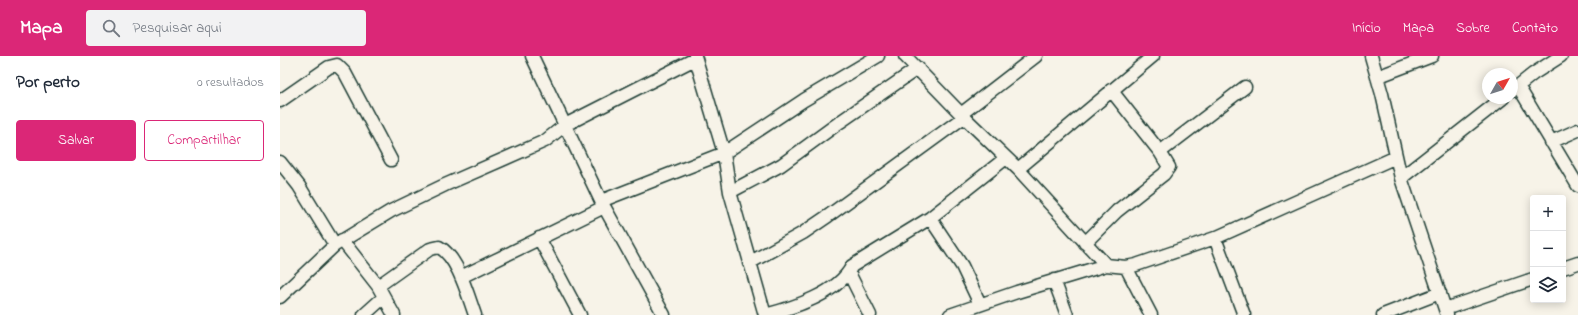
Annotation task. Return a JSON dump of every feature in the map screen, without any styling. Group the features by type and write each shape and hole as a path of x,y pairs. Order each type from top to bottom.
{"street":[{"path":"532,56 602,204 664,315"},
{"path":"460,277 539,238 602,204 724,153 804,100 878,56"},
{"path":"907,56 963,116 1018,169 1106,265"},
{"path":"749,263 804,233 828,216 963,116 1036,56"},
{"path":"1018,169 1153,56"},
{"path":"1370,56 1377,77 1401,178 1446,312 1530,280"},
{"path":"1377,77 1432,56"},
{"path":"1518,86 1561,56"},
{"path":"280,297 339,242 398,208 445,185 545,141 565,125 695,58 724,153 730,192 765,315 812,299 835,287 849,273 852,266 930,218 1006,158"},
{"path":"280,101 329,67 337,65 345,74 391,160"},
{"path":"730,192 804,150 840,122 918,68"},
{"path":"1160,152 1245,86"},
{"path":"1085,243 1117,210 1168,170 1169,165 1111,90"},
{"path":"1518,92 1552,142 1578,186"},
{"path":"1401,178 1495,104"},
{"path":"1552,142 1578,130"},
{"path":"950,315 1054,280 1106,265 1126,267 1215,238 1396,157"},
{"path":"280,162 339,242 381,291 394,315"},
{"path":"930,218 962,266 980,304"},
{"path":"539,238 580,315"},
{"path":"1215,238 1244,315"},
{"path":"364,315 381,291 430,249 439,247 448,254 460,277 475,315"},
{"path":"1566,267 1578,263"},
{"path":"1126,267 1151,315"},
{"path":"849,273 870,315"},
{"path":"1054,280 1067,315"},
{"path":"1383,315 1440,293"}]}
